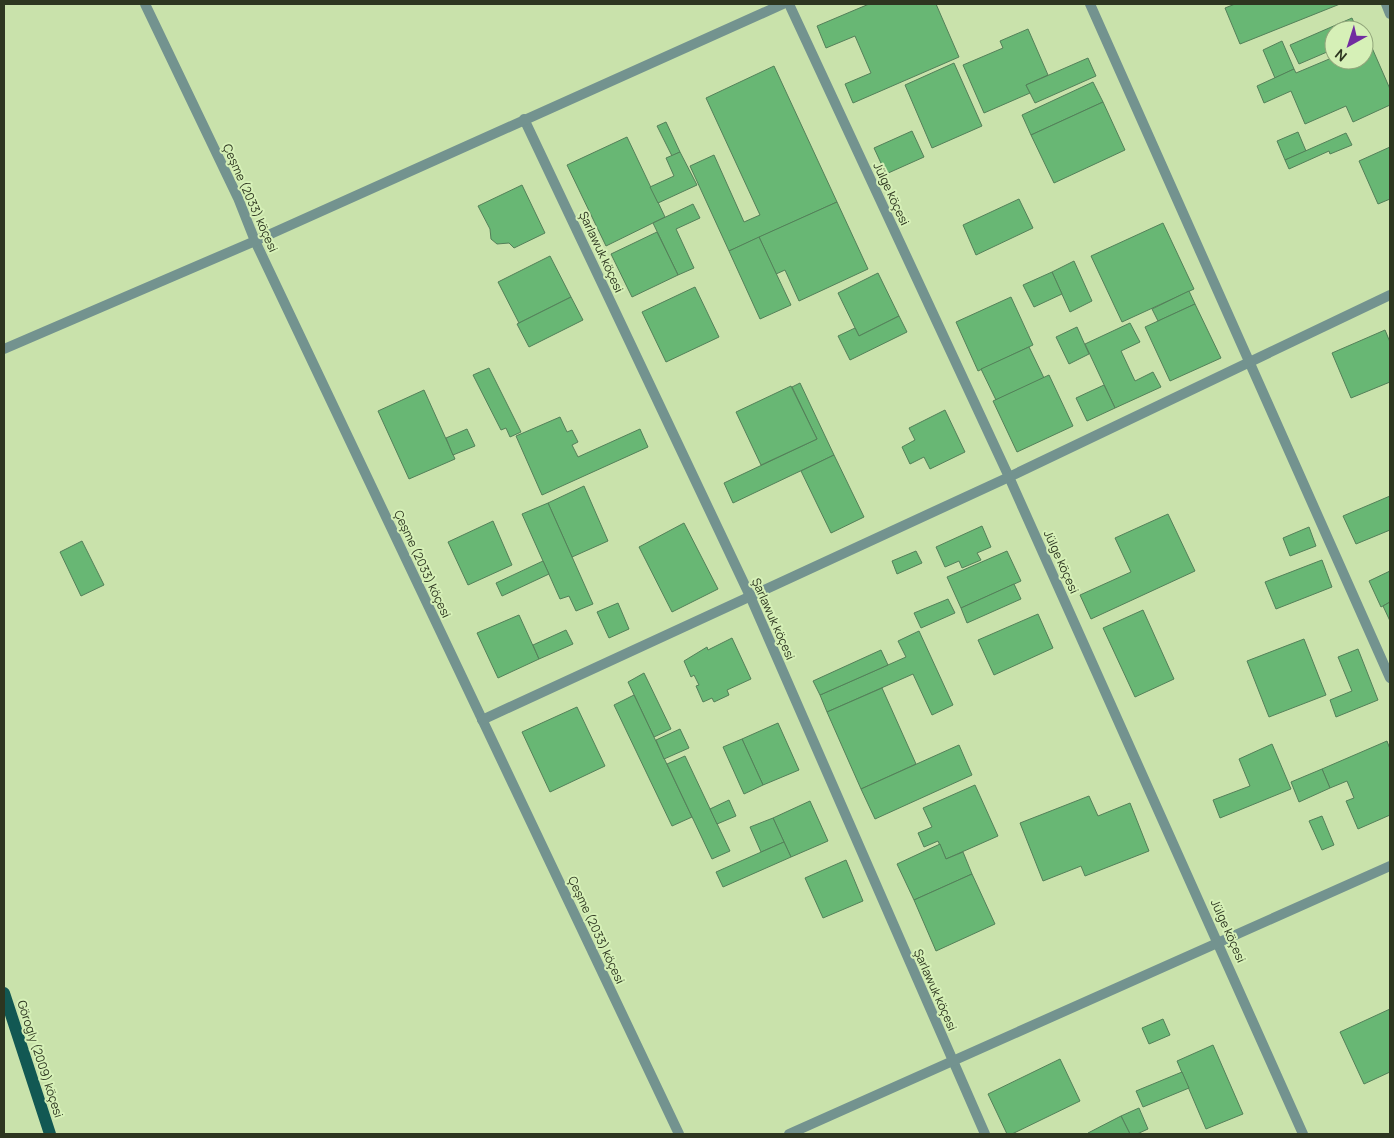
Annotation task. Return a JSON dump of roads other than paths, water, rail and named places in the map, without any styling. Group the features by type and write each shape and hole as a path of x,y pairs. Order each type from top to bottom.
{"main road":[{"name":"Görogly (2009) köçesi","path":"4,993 50,1134"}],"street":[{"name":"Çeşme (2033) köçesi","path":"145,4 238,198 255,241 679,1134"},
{"path":"4,350 255,241 783,4"},
{"name":"Jülge köçesi","path":"789,4 1009,477 1303,1134"},
{"path":"1090,4 1251,362 1390,678"},
{"path":"1386,4 1390,14"},
{"name":"Şarlawuk köçesi","path":"524,119 750,596 985,1134"},
{"path":"482,720 1009,477 1390,295"},
{"path":"789,1134 1390,866"}]}
